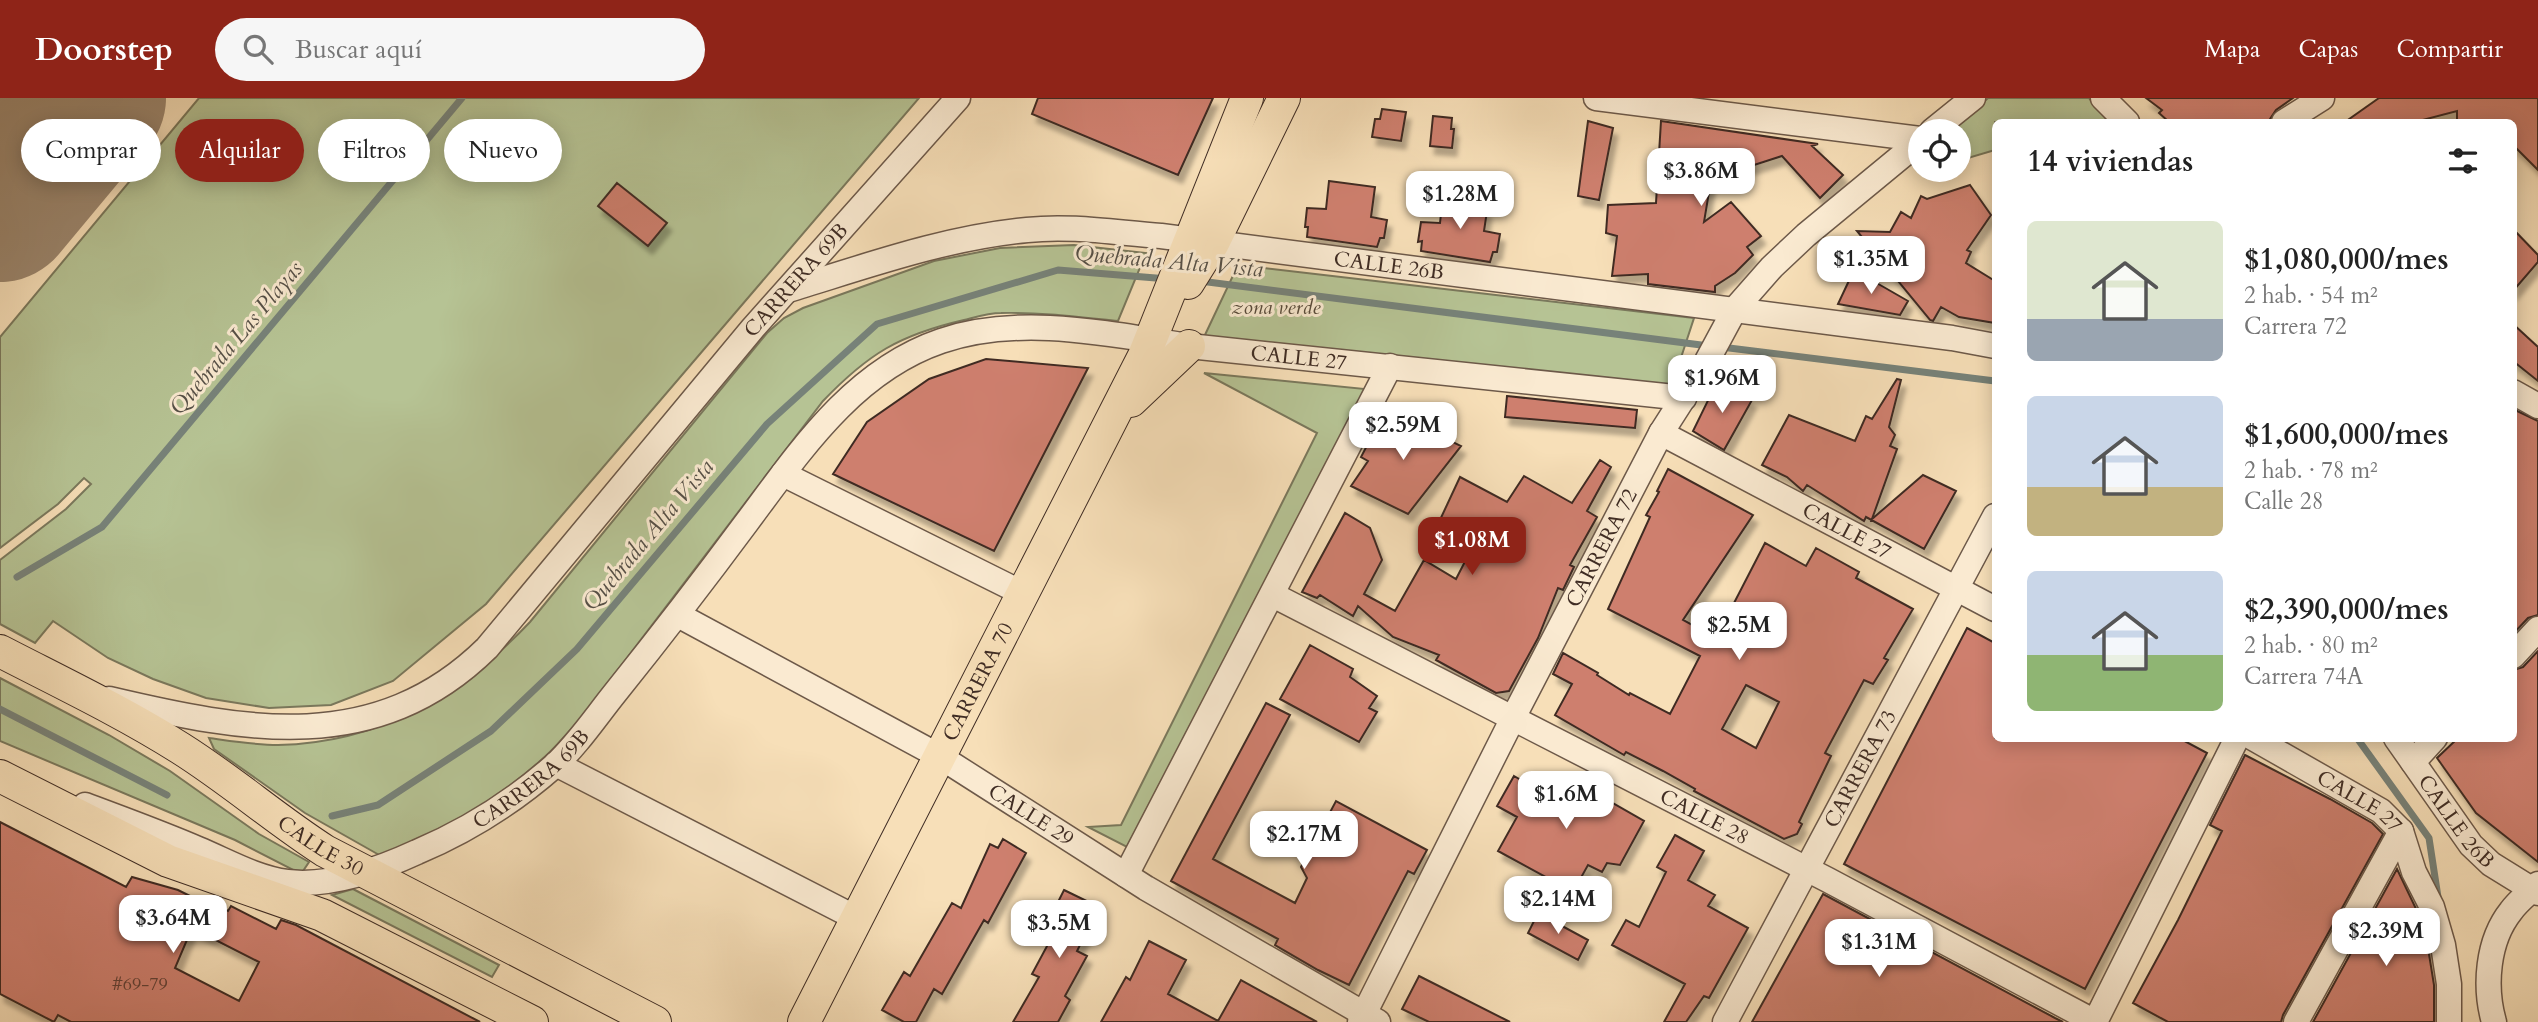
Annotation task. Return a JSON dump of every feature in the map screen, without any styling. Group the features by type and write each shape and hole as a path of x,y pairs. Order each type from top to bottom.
{"main road":[{"name":"CARRERA 70","path":"1188,267 1247,98"},
{"name":"CARRERA 70","path":"804,1022 1188,267 1284,98"},
{"path":"1110,422 1189,346"},
{"name":"CALLE 30","path":"0,651 178,747 285,825 363,872 655,1022"},
{"path":"0,774 168,861 322,915 532,1022"}],"street":[{"name":"CARRERA 69B","path":"78,691 164,712 274,728 316,728 398,707 456,676 487,648 754,328 958,98"},
{"path":"1596,98 1654,102 1908,138"},
{"path":"1947,119 1973,98"},
{"path":"2103,98 2124,119"},
{"path":"2289,119 2322,98"},
{"name":"CARRERA 72","path":"1367,1020 1513,718 1661,433 1707,361 1730,318 1772,267 1908,150"},
{"name":"CALLE 26B","path":"788,290 922,248 1030,229 1074,229 1188,267 1952,338 1992,345"},
{"name":"CALLE 27","path":"916,350 964,333 1017,327 1118,335 1189,346 1684,398"},
{"name":"CARRERA 69B","path":"0,774 195,847 266,877 302,883 363,872 402,859 480,822 556,764 591,726 834,411 876,375 916,350"},
{"path":"1126,875 1390,366"},
{"path":"2517,393 2538,406"},
{"name":"CALLE 27","path":"1661,433 1992,607"},
{"path":"783,474 1022,593"},
{"name":"CARRERA 73","path":"1725,1022 1992,522"},
{"name":"CALLE 28","path":"1273,595 2095,1022"},
{"name":"CALLE 29","path":"678,615 939,756 1126,875 1367,1020"},
{"path":"2517,652 2538,629"},
{"path":"2095,1022 2235,742"},
{"name":"CALLE 27","path":"2260,742 2381,811 2401,831 2414,872 2432,907 2444,945 2449,984 2449,1022"},
{"name":"CALLE 26B","path":"2399,742 2471,845 2491,864 2536,889"},
{"path":"2413,762 2431,742"},
{"path":"556,764 856,918"},
{"path":"2296,1022 2401,831"},
{"path":"2494,1022 2488,1003 2489,966 2496,936 2510,912 2536,889"}],"green space":[{"path":"199,98 919,98 486,604 393,681 331,705 269,708 206,698 153,679 108,658 53,621 35,643 0,624 0,560 66,509 91,484 84,478 58,504 0,548 0,337 129,182 161,182 161,144 175,127 175,182 304,182 304,119 182,119"},
{"path":"1988,98 2089,98 2106,119 1992,119 1992,151 1971,157 1971,119 1965,119"},
{"path":"1074,245 1146,253 1118,321 1045,314 978,316 921,332 886,348 870,359 823,401 578,722 550,752 522,776 465,816 381,856 305,813 214,749 209,738 278,745 351,735 416,710 476,672 530,622 767,333 784,318 803,308 934,261 1000,248"},
{"name":"zona verde","path":"1238,265 1694,318 1672,385 1204,337"},
{"path":"1204,373 1365,389 1127,847 1088,827 1121,825 1317,433"},
{"path":"0,678 109,735 170,771 259,834 309,862 301,874 235,840 0,741"},
{"path":"353,889 499,965 492,977 332,895"}],"building":[{"path":"1038,98 1213,98 1178,175 1032,114"},
{"path":"2146,98 2293,98 2276,110 2270,119 2166,119 2159,113 2162,110"},
{"path":"2379,98 2538,98 2538,170 2517,149 2517,119 2457,119 2457,111 2426,119 2349,119"},
{"path":"1382,109 1406,112 1401,141 1372,137 1375,119 1380,119"},
{"path":"1433,116 1452,118 1452,148 1430,146"},
{"path":"1588,121 1613,128 1599,200 1578,196"},
{"path":"1661,121 1818,144 1812,146 1843,175 1820,198 1782,156 1751,166 1695,163 1711,180 1704,222 1731,202 1761,236 1747,247 1753,255 1735,273 1715,286 1715,292 1648,284 1648,274 1612,276 1617,236 1606,233 1608,205 1656,203"},
{"path":"1329,181 1375,187 1371,217 1387,220 1384,238 1380,238 1377,247 1307,237 1307,208 1326,209"},
{"path":"617,183 667,223 648,246 598,206"},
{"path":"1970,185 1991,215 1967,250 1971,252 1966,263 1992,279 1992,322 1959,317 1941,307 1933,321 1930,320 1857,231 1890,232 1901,212 1911,218 1921,196 1927,199"},
{"path":"1443,195 1483,201 1483,210 1487,211 1484,231 1500,234 1497,252 1493,252 1490,262 1421,251 1422,241 1418,242 1421,222 1440,223"},
{"path":"2517,233 2538,255 2538,262 2517,286"},
{"path":"1854,270 1908,301 1900,315 1838,304"},
{"path":"2517,328 2538,347 2538,381 2517,364"},
{"path":"986,359 1088,368 994,551 833,474 867,422 929,379"},
{"path":"1897,379 1901,380 1889,427 1895,435 1890,446 1897,449 1872,519 1923,475 1956,491 1924,549 1866,517 1864,521 1807,485 1803,491 1787,477 1762,465 1789,415 1855,441 1866,416 1872,419"},
{"path":"1717,382 1752,400 1724,450 1693,431"},
{"path":"1507,396 1637,410 1635,428 1505,417"},
{"path":"1386,409 1461,446 1408,514 1351,486 1368,461 1361,457"},
{"path":"2517,411 2538,421 2538,615 2528,618 2517,630"},
{"path":"1600,460 1611,467 1587,511 1597,517 1570,565 1574,567 1563,590 1558,588 1538,638 1509,691 1496,693 1436,660 1439,655 1393,637 1358,606 1353,616 1320,595 1317,598 1302,592 1345,513 1370,528 1382,560 1364,594 1395,611 1424,560 1456,579 1473,546 1439,529 1439,522 1460,477 1507,502 1524,476 1572,503"},
{"path":"1668,469 1753,515 1683,620 1716,638 1765,543 1806,566 1816,548 1859,572 1856,578 1913,609 1884,658 1888,660 1873,684 1864,680 1825,753 1831,756 1799,822 1802,824 1797,834 1784,839 1694,791 1695,789 1663,771 1626,752 1624,755 1555,715 1572,684 1553,674 1563,653 1629,695 1630,693 1670,714 1700,656 1608,609 1650,517 1646,515 1659,492 1657,491","holes":["1746,685 1779,702 1756,748 1722,729"]},
{"path":"1967,628 1992,641 1992,742 2186,742 2207,753 2085,989 1844,864"},
{"path":"1310,645 1353,669 1350,677 1377,696 1369,708 1377,712 1359,742 1280,699"},
{"path":"2538,651 2538,862 2476,813 2437,758 2454,742 2517,742 2517,669 2523,667"},
{"path":"1266,703 1290,715 1213,859 1295,903 1307,878 1301,867 1336,801 1427,850 1414,874 1408,871 1349,985 1275,945 1278,939 1171,881"},
{"path":"2245,755 2372,823 2383,834 2281,1022 2168,1022 2133,1003 2222,831 2210,825"},
{"path":"1514,776 1555,800 1567,777 1644,821 1620,865 1607,863 1602,872 1588,865 1573,892 1498,851 1517,817 1497,806"},
{"path":"0,822 126,887 132,877 178,890 210,906 213,902 228,911 231,906 276,929 281,920 296,925 480,1022 71,1022 58,1015 54,1022 0,994","holes":["192,928 259,962 239,1001 175,968"]},
{"path":"1675,835 1704,851 1688,880 1715,895 1708,906 1748,928 1709,998 1704,996 1686,1022 1664,1022 1685,984 1612,945 1626,920 1639,927 1666,872 1657,867"},
{"path":"1003,839 1026,853 988,923 984,920 942,994 934,989 916,1022 904,1022 882,1010 904,972 910,976 952,903 961,908 990,844 998,848"},
{"path":"2397,869 2418,913 2428,948 2434,985 2434,1022 2313,1022"},
{"path":"1064,890 1099,907 1077,951 1087,956 1065,996 1070,1000 1058,1022 1013,1022 1039,977 1032,974 1053,935 1044,930"},
{"path":"1823,894 2055,1018 2063,1022 1752,1022"},
{"path":"1538,913 1588,940 1578,960 1528,933"},
{"path":"1149,941 1186,960 1168,994 1218,1021 1241,980 1317,1022 1101,1022 1126,977 1130,980"},
{"path":"1419,976 1510,1022 1429,1022 1402,1009"}],"waterway":[{"name":"Quebrada Las Playas","path":"17,577 102,527 462,98"},
{"name":"Quebrada Alta Vista","path":"332,816 378,805 491,731 577,649 767,424 877,324 1058,270 1168,279"},
{"name":"Quebrada Alta Vista","path":"1200,281 1709,346"},
{"name":"Quebrada Alta Vista","path":"1721,347 1992,381"},
{"name":"Quebrada Alta Vista","path":"0,709 167,795"},
{"name":"Quebrada Alta Vista","path":"2360,742 2429,838 2438,897"}],"runway":[{"path":"0,206 90,98"}]}
